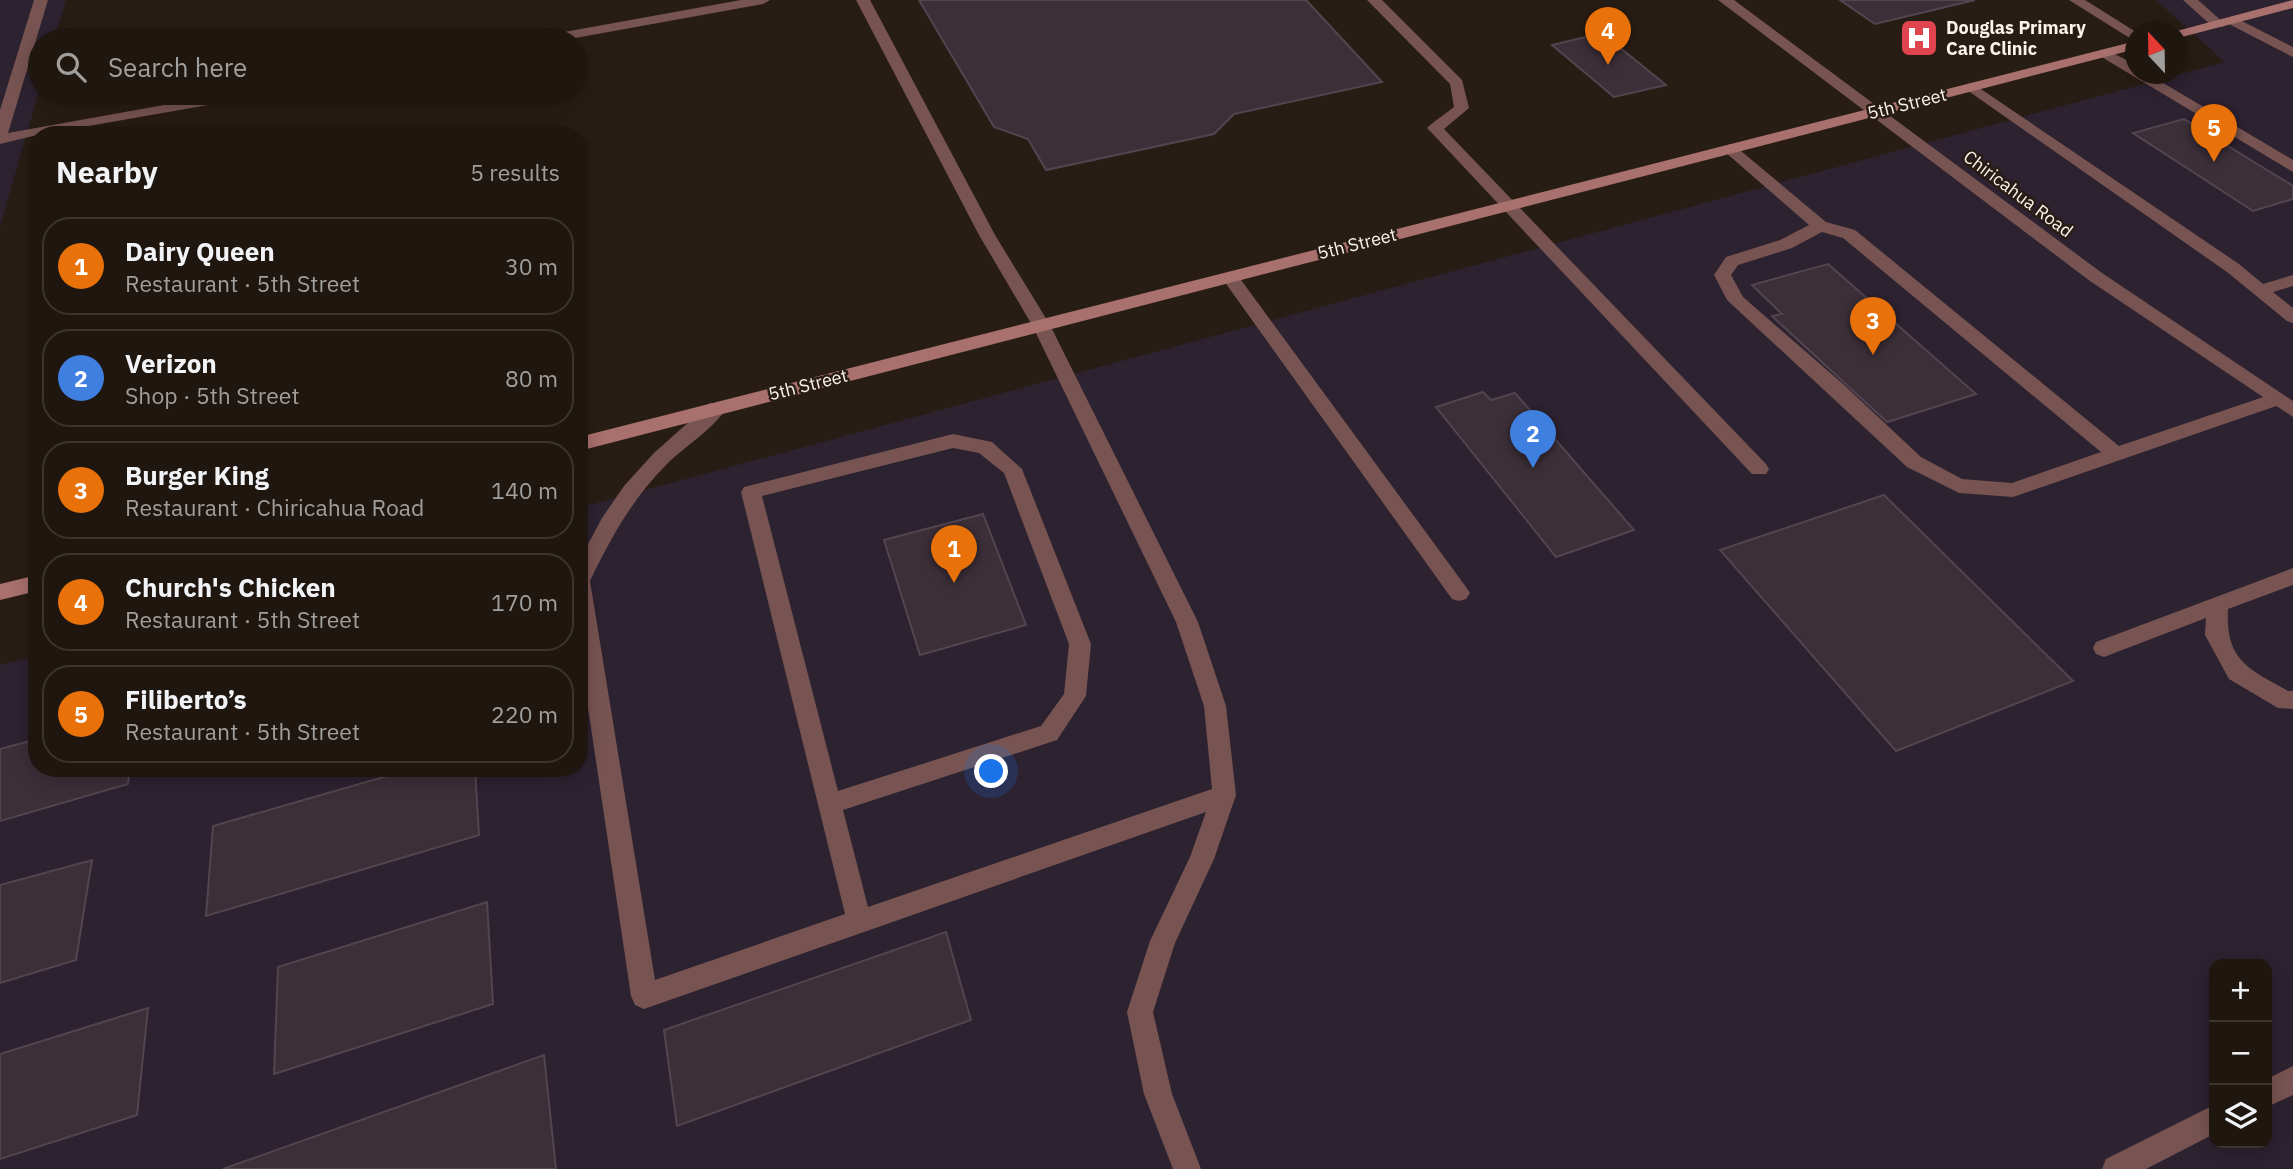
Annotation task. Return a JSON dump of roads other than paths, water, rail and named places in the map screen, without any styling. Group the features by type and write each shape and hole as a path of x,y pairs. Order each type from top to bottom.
{"street":[{"path":"33,28 41,0"},
{"path":"588,32 763,0"},
{"path":"863,0 987,235 1041,325 1187,622 1215,706 1224,795 1202,859 1163,940 1140,1012 1158,1094 1186,1169"},
{"path":"1374,0 1457,83 1462,108 1435,128 1759,469"},
{"name":"Chiricahua Road","path":"1725,0 2096,277 2293,410"},
{"path":"2076,0 2125,31"},
{"path":"2189,0 2225,22 2293,53"},
{"path":"2188,31 2293,5"},
{"path":"28,43 0,137 28,132"},
{"name":"5th Street","path":"588,442 2125,48"},
{"path":"2105,53 2125,65"},
{"path":"2157,84 2293,167"},
{"path":"1972,87 2233,268 2293,317"},
{"path":"64,126 185,105"},
{"path":"1730,149 1820,226 1849,234 2116,454"},
{"path":"1820,226 1786,244 1732,261 1722,275 1736,300 1836,388 1914,462 1959,486 2013,490 2275,399"},
{"path":"1230,277 1458,593"},
{"path":"2261,290 2293,280"},
{"path":"588,563 602,534 631,490 717,408"},
{"path":"830,804 1049,733 1075,696 1080,644 1012,469 985,447 953,441 751,492 859,921"},
{"path":"2105,648 2293,576"},
{"path":"0,592 28,585"},
{"path":"2218,604 2217,635 2237,673 2286,701 2293,700"},
{"path":"588,632 644,996 1224,795"},
{"path":"2272,1090 2293,1080"},
{"path":"2116,1169 2209,1122"}],"place":[{"name":"Douglas Primary Care Clinic","path":"1919,38"},
{"name":"Church's Chicken","path":"1608,65"},
{"name":"Filiberto’s","path":"2214,162"},
{"name":"Burger King","path":"1873,355"},
{"name":"Verizon","path":"1533,468"},
{"name":"Dairy Queen","path":"954,583"}]}
